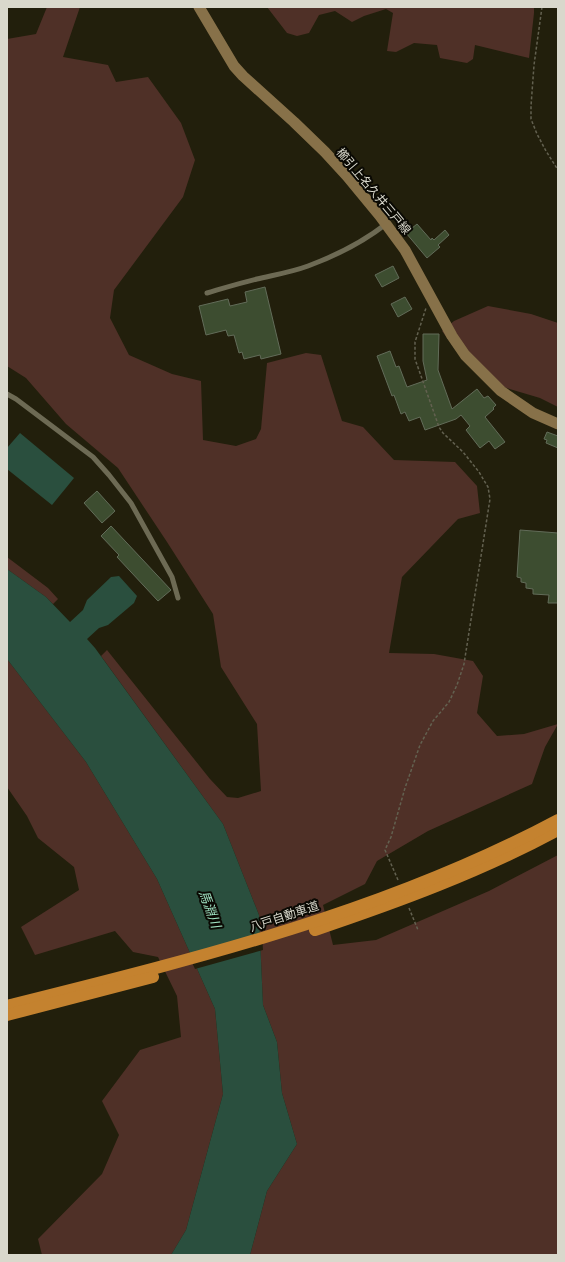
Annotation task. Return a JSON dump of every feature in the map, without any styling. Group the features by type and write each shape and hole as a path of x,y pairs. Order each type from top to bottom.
{"highway":[{"name":"八戸自動車道","path":"7,1015 156,977 266,946 463,867 525,838 558,820"},
{"name":"八戸自動車道","path":"7,1006 252,942 402,900 464,875 558,830"}],"main road":[{"name":"櫛引上名久井三戸線","path":"199,7 238,71 325,152 347,176 386,224 405,250 452,336 465,355 500,391 533,413 558,424"}],"lane":[{"path":"207,293 256,279 291,272 308,266 346,249 372,235 386,224"},
{"path":"7,394 16,399 93,457 109,475 131,503 172,577 178,598"}],"path":[{"path":"542,7 534,72 531,119 537,134 558,170"},
{"path":"385,850 391,837 405,788 420,744 434,721 449,702 464,664 490,499 488,487 479,472 463,452 443,433 439,427 415,359 415,342 426,307 432,300"}],"shaded area":[{"path":"47,7 80,7 63,57 108,65 116,82 148,77 181,123 195,160 183,197 114,290 110,318 129,355 172,374 201,381 203,440 236,446 256,439 261,429 267,363 306,353 321,355 342,421 363,427 394,460 455,462 477,486 480,513 458,519 402,577 389,653 434,654 473,661 483,676 477,713 497,736 524,734 558,724 545,747 532,784 428,831 377,861 365,884 323,905 333,945 376,940 489,891 558,855 558,1255 250,1255 267,1191 297,1144 282,1093 277,1042 263,1005 259,915 223,824 101,656 107,650 210,779 227,797 238,798 261,791 257,724 221,667 213,614 118,468 66,424 26,378 7,366 7,39 36,34"},
{"path":"267,7 534,7 534,13 529,58 475,45 473,59 467,63 440,58 437,45 414,43 396,52 387,51 393,13 386,9 364,16 352,22 335,11 319,15 309,33 297,36 287,33"},
{"path":"488,306 531,314 558,323 558,407 540,398 500,386 463,360 442,331 454,321"},
{"path":"7,557 48,588 58,599 53,604 46,597 7,569"},
{"path":"7,659 86,762 157,879 215,1009 223,1094 186,1230 171,1255 42,1255 38,1239 102,1174 119,1135 102,1101 140,1050 181,1037 177,996 158,957 133,952 115,931 35,955 21,927 79,890 74,867 38,838 27,816 7,787"}],"water":[{"path":"20,433 74,478 52,505 7,469 7,448"},
{"name":"馬淵川","path":"7,569 46,597 70,622 83,610 87,600 111,577 119,576 137,596 134,603 108,625 99,628 87,639 223,824 259,915 263,1005 277,1042 282,1093 297,1144 267,1191 250,1255 171,1255 186,1230 223,1094 215,1009 157,879 86,762 7,659"}],"pier":[{"path":"262,935 263,950 195,969 189,956"}],"building":[{"path":"417,224 431,240 432,238 434,240 445,230 449,235 438,245 440,247 427,258 406,233"},
{"path":"393,266 399,278 382,287 375,275"},
{"path":"265,287 281,354 261,359 260,355 244,359 242,352 239,353 234,335 228,336 226,330 206,335 199,306 228,299 230,306 247,302 245,292"},
{"path":"405,297 412,309 398,317 391,304"},
{"path":"423,334 439,334 438,370 452,409 477,389 484,398 488,396 496,405 493,408 494,409 485,417 505,442 495,449 489,441 480,448 466,430 470,426 461,415 456,419 425,430 420,417 409,421 405,412 401,414 394,395 392,396 377,356 390,351 396,367 399,366 407,387 427,380 423,361"},
{"path":"547,432 558,436 558,448 546,443 547,440 544,439"},
{"path":"97,491 115,511 102,523 84,503"},
{"path":"111,526 171,590 158,601 117,557 119,555 101,536"},
{"path":"520,530 558,533 558,603 548,603 549,595 533,594 533,589 526,588 526,583 521,582 521,578 517,577"}]}
